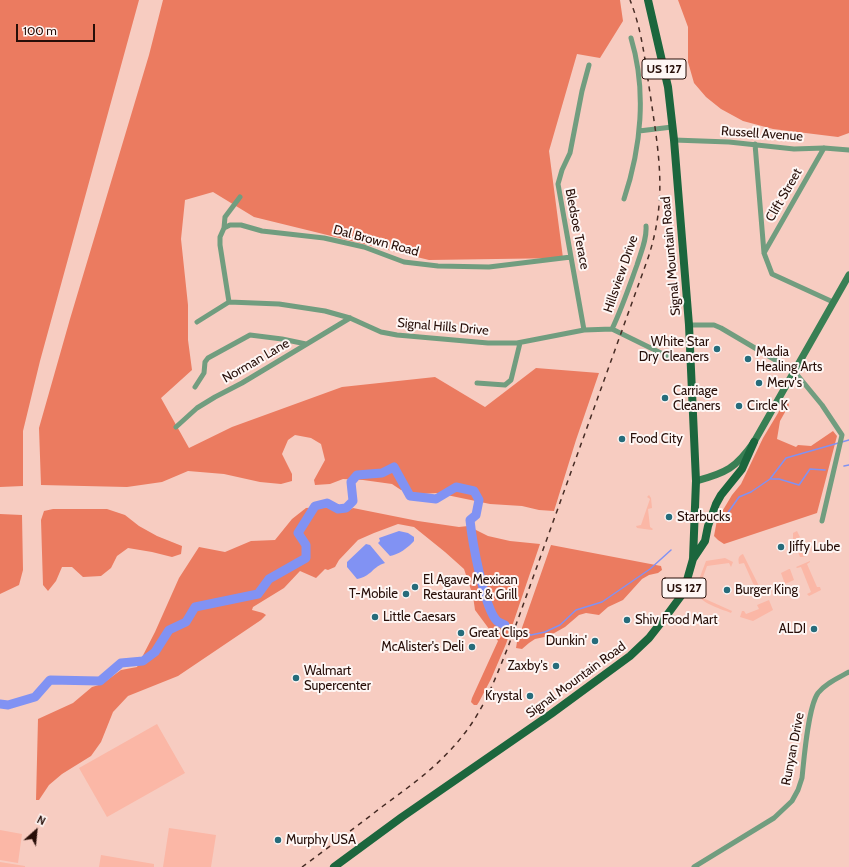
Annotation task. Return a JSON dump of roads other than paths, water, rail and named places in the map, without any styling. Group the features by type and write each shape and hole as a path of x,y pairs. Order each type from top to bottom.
{"main road":[{"name":"Signal Mountain Road","path":"334,867 402,817 551,714 630,656 649,638 681,596 692,559 696,481 690,359 674,140 668,87 648,0"},
{"path":"696,481 725,472 744,457 754,442 849,274"},
{"path":"692,559 705,541 708,526 716,504 721,495 742,469 754,442"}],"street":[{"path":"624,199 631,178 639,131 640,90 636,55 631,38"},
{"name":"Bledsoe Terace","path":"584,330 558,184 562,170 570,153 582,91 589,65"},
{"path":"639,131 672,127"},
{"name":"Russell Avenue","path":"674,140 755,144 794,149 824,148 849,150"},
{"path":"755,144 764,254 772,274 833,302"},
{"name":"Clift Street","path":"764,254 824,148"},
{"path":"197,322 229,302 220,237 224,228 226,217 240,197"},
{"name":"Dal Brown Road","path":"224,228 230,225 241,225 262,231 324,238 364,247 404,262 438,266 489,267 571,257"},
{"name":"Hillsview Drive","path":"612,329 624,303 644,245 646,226"},
{"name":"Signal Hills Drive","path":"229,302 279,304 325,311 350,318 382,332 397,336 454,339 488,343 520,343 584,330 612,329 674,359 690,359"},
{"name":"Norman Lane","path":"176,427 197,408 242,383 350,318"},
{"path":"688,325 714,325 721,328 794,371 822,405 842,435 822,521"},
{"path":"195,387 204,373 205,362 208,358 250,335 306,344"},
{"path":"477,383 505,385 511,380 520,343"},
{"name":"Runyan Drive","path":"694,867 774,818 792,801 802,778 812,706 817,694 822,688 849,672"}],"water":[{"path":"399,531 408,533 414,537 414,541 403,550 390,556 378,543 380,541 379,538"},
{"path":"366,544 370,545 385,563 378,566 366,576 357,579 347,567 347,562"}],"waterway":[{"path":"722,521 739,497 751,492 770,479 786,458 849,440"},
{"path":"844,466 849,465"},
{"path":"0,704 8,705 35,697 50,680 100,681 121,663 143,661 155,652 169,630 186,622 195,607 258,594 269,579 306,558 306,545 298,533 315,506 327,503 338,509 346,508 353,501 351,482 357,475 382,473 394,467 410,496 436,499 456,487 474,491 479,500 476,515 470,520 479,573 492,614 497,621 505,625"},
{"path":"770,479 779,479 799,485 810,469 825,470"},
{"path":"523,632 531,635 545,632 560,625 576,610 602,602 650,569 671,550"}],"railway":[{"path":"302,867 416,781 446,755 464,734 478,714 508,647 647,261 654,239 658,218 660,197 659,157 643,46 630,0"}],"place":[{"name":"White Star Dry Cleaners","path":"717,349"},
{"name":"Madia Healing Arts","path":"748,359"},
{"name":"Merv's","path":"759,383"},
{"name":"Carriage Cleaners","path":"665,398"},
{"name":"Circle K","path":"739,406"},
{"name":"Food City","path":"622,439"},
{"name":"Starbucks","path":"669,517"},
{"name":"Jiffy Lube","path":"781,547"},
{"name":"El Agave Mexican Restaurant & Grill","path":"415,587"},
{"name":"Burger King","path":"727,590"},
{"name":"T-Mobile","path":"406,594"},
{"name":"Little Caesars","path":"375,617"},
{"name":"Shiv Food Mart","path":"627,620"},
{"name":"ALDI","path":"814,629"},
{"name":"Great Clips","path":"461,633"},
{"name":"Dunkin'","path":"595,641"},
{"name":"McAlister's Deli","path":"472,647"},
{"name":"Zaxby's","path":"556,666"},
{"name":"Walmart Supercenter","path":"296,678"},
{"name":"Krystal","path":"530,696"},
{"name":"Murphy USA","path":"278,840"}]}
